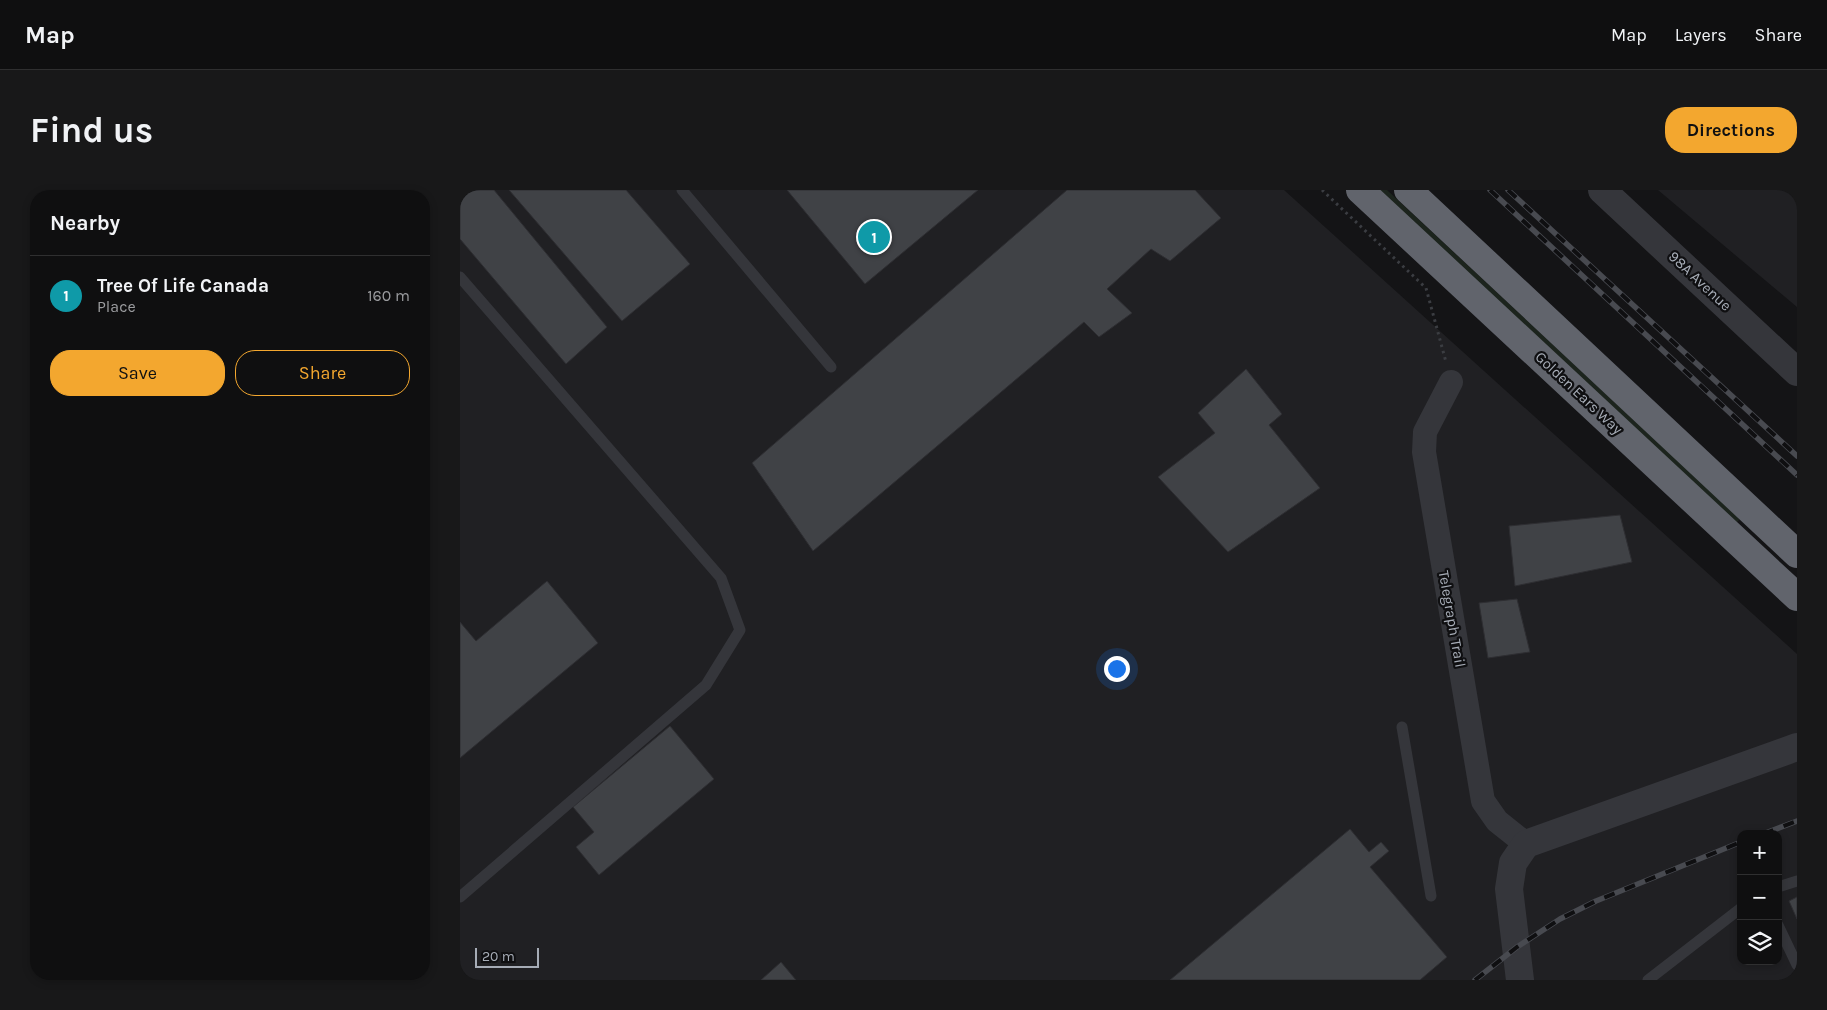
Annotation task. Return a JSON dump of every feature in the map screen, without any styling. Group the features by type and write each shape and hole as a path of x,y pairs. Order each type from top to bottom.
{"highway":[{"name":"Golden Ears Way","path":"1360,190 1797,597"},
{"name":"Golden Ears Way","path":"1408,190 1797,554"}],"street":[{"name":"98A Avenue","path":"1602,190 1797,372"},
{"name":"Telegraph Trail","path":"1451,382 1425,432 1424,452 1483,801 1497,821 1526,844"},
{"path":"1520,980 1509,889 1514,863 1526,844 1797,747"}],"lane":[{"path":"682,190 831,367"},
{"path":"460,276 721,578 740,630 706,685 460,897"},
{"path":"1402,727 1431,896"},
{"path":"1782,886 1797,881"},
{"path":"1648,980 1737,911"},
{"path":"1782,933 1797,965"}],"path":[{"path":"1322,190 1426,288 1451,382"}],"shaded area":[{"path":"460,190 1284,190 1797,654 1797,980 460,980"},
{"path":"1379,190 1387,190 1740,519 1736,523"},
{"path":"1658,190 1797,190 1797,307"}],"building":[{"path":"460,190 494,190 607,327 566,364 460,239"},
{"path":"509,190 626,190 690,264 622,321"},
{"path":"787,190 978,190 865,284"},
{"path":"1067,190 1195,190 1221,218 1170,261 1151,249 1107,289 1132,313 1099,337 1084,322 813,551 752,463"},
{"path":"1246,369 1282,414 1269,425 1320,488 1228,552 1158,477 1215,433 1198,413"},
{"path":"1620,515 1632,562 1515,586 1509,526"},
{"path":"547,581 598,643 460,758 460,622 476,641"},
{"path":"1517,599 1530,652 1488,658 1479,603"},
{"path":"670,726 714,779 599,875 576,847 594,832 573,807"},
{"path":"1350,829 1369,852 1381,842 1389,851 1370,867 1447,957 1420,980 1170,980"},
{"path":"1797,897 1797,919 1789,901"},
{"path":"781,962 796,980 761,980"}],"railway":[{"path":"1490,190 1797,475"},
{"path":"1508,190 1797,456"},
{"path":"1773,830 1797,821"},
{"path":"1475,980 1517,947 1560,919 1596,901 1737,844"}],"place":[{"name":"Tree Of Life Canada","path":"874,237"}]}
